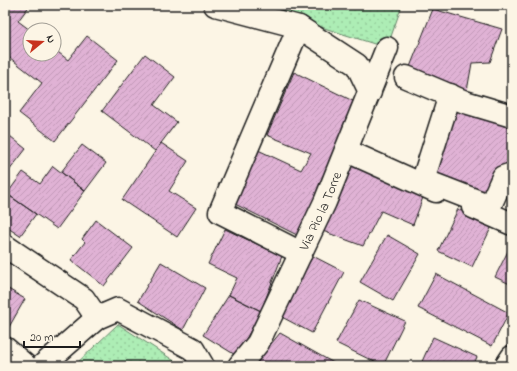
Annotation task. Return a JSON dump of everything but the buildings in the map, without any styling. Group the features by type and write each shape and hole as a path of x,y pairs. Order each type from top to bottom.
{"street":[{"path":"215,5 299,27 357,65 370,92"},
{"path":"299,27 220,212 301,253"},
{"name":"Via Pio la Torre","path":"239,366 258,343 301,253 347,151 387,48"},
{"path":"406,77 464,102 512,116"},
{"path":"450,95 423,180 490,206 503,177 512,174"},
{"path":"347,151 512,224"},
{"path":"5,246 84,298 97,318"},
{"path":"42,366 97,318 118,309 193,349 203,366"},
{"path":"5,349 26,366"},
{"path":"506,366 512,357"}],"green space":[{"path":"252,5 402,5 387,48"},
{"path":"118,324 182,366 74,366"}]}
